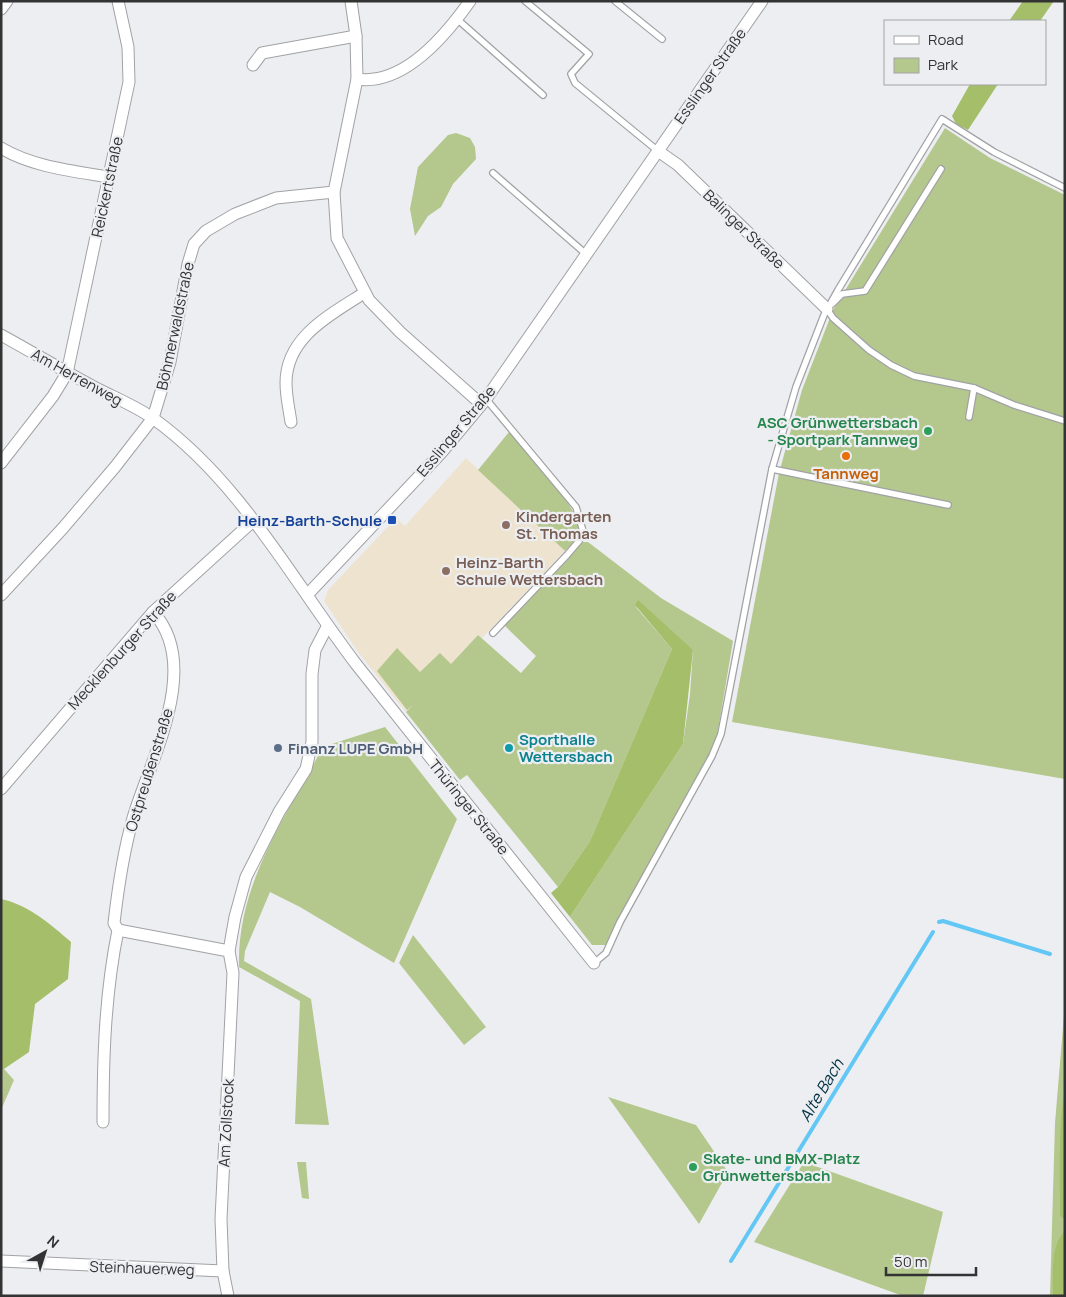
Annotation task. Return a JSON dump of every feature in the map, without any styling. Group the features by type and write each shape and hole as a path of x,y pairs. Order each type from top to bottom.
{"street":[{"path":"1,9 7,1"},
{"name":"Reickertstraße","path":"1,463 53,396 67,373 129,82 128,47 118,1"},
{"path":"351,1 356,36 358,79 334,192 337,238 364,293 400,332 483,401"},
{"path":"358,79 371,81 403,68 457,19 470,1"},
{"name":"Esslinger Straße","path":"308,594 441,453 483,401 762,1"},
{"path":"254,65 262,53 356,36"},
{"path":"1,148 18,158 58,168 110,177"},
{"name":"Balinger Straße","path":"658,152 678,165 827,309"},
{"name":"Böhmerwaldstraße","path":"1,595 75,515 153,418 170,362 188,264 194,244 206,231 235,214 276,198 334,192"},
{"path":"291,422 286,382 295,350 317,323 364,293"},
{"name":"Am Herrenweg","path":"1,335 67,373 153,418"},
{"name":"Thüringer Straße","path":"153,418 204,463 253,521 308,594 327,627 468,808 594,963"},
{"name":"Mecklenburger Straße","path":"1,789 153,612 253,521"},
{"name":"Ostpreußenstraße","path":"104,1122 103,1056 106,1009 118,930 114,923 121,868 133,818 165,730 171,700 173,665 170,645 164,624 153,612"},
{"path":"118,930 229,951 235,917 246,877 279,812 306,769 312,742 312,674 315,650 327,627"},
{"name":"Am Zollstock","path":"228,1296 223,1271 221,1219 233,973 229,951"},
{"name":"Steinhauerweg","path":"1,1261 223,1271"}],"lane":[{"path":"525,1 589,54 571,74 575,82 658,152"},
{"path":"615,1 662,39"},
{"path":"457,19 543,95"},
{"path":"594,963 606,953 620,922 712,756 721,734 772,469 796,388 827,309 942,119 994,152 1065,188"},
{"path":"827,309 842,294 865,291 941,169"},
{"path":"493,172 586,254"},
{"path":"827,309 833,318 869,350 891,365 914,376 974,388 1014,405 1065,421"},
{"path":"970,417 974,388"},
{"path":"483,401 576,506 583,531 579,541 567,555 493,634"},
{"path":"772,469 948,505"}],"shaded area":[{"name":"Heinz-Barth Schule Wettersbach","path":"466,458 565,551 482,638 478,635 406,712 358,652 324,601 328,590 396,518 405,526"}],"green space":[{"path":"1023,1 1054,1 1041,20 1010,20"},
{"path":"969,85 997,85 968,130 956,124 952,116"},
{"name":"ASC Grünwettersbach - Sportpark Tannweg","path":"945,128 990,158 1065,195 1065,779 732,722 779,473 802,390 833,310"},
{"path":"456,133 470,138 475,147 476,159 453,184 441,207 428,216 415,236 410,209 418,167 448,135"},
{"path":"509,432 539,466 572,510 578,523 579,533 565,551 478,470"},
{"path":"583,542 588,542 661,598 733,641 717,736 711,756 606,945 592,945 570,917 683,744 690,694 693,650 635,606 672,649 590,841 558,887 467,775 460,780 406,712 413,705 407,710 377,671 397,648 420,672 440,653 451,664 478,635 521,673 536,656 504,625"},
{"path":"638,600 693,650 683,744 570,917 551,893 558,887 590,841 672,649 635,605"},
{"path":"385,727 457,819 394,963 300,907 270,892 245,951 244,961 311,999 329,1125 295,1124 300,1001 239,967 240,938 245,910 253,883 264,857 318,756 319,748"},
{"path":"1,899 30,910 71,942 68,979 35,1004 29,1052 1,1071"},
{"path":"413,935 486,1027 464,1045 399,963"},
{"path":"1065,1003 1065,1296 1050,1296 1055,1123"},
{"path":"4,1069 14,1080 1,1110 1,1071"},
{"path":"1065,1087 1065,1219 1060,1216 1060,1134"},
{"path":"608,1097 696,1125 728,1172 699,1224"},
{"path":"297,1162 306,1162 309,1199 302,1198"},
{"path":"804,1162 943,1212 923,1296 903,1296 754,1242"},
{"path":"1065,1231 1065,1296 1053,1296 1055,1252 1060,1237"}],"waterway":[{"name":"Alte Bach","path":"939,922 943,921 1050,954"},
{"name":"Alte Bach","path":"731,1261 933,932"}],"place":[{"name":"ASC Grünwettersbach - Sportpark Tannweg","path":"928,431"},
{"name":"Tannweg","path":"846,456"},
{"name":"Heinz-Barth-Schule","path":"392,520"},
{"name":"Kindergarten St. Thomas","path":"506,525"},
{"name":"Heinz-Barth Schule Wettersbach","path":"446,571"},
{"name":"Finanz LUPE GmbH","path":"278,748"},
{"name":"Sporthalle Wettersbach","path":"509,748"},
{"name":"Skate- und BMX-Platz Grünwettersbach","path":"693,1167"}]}
